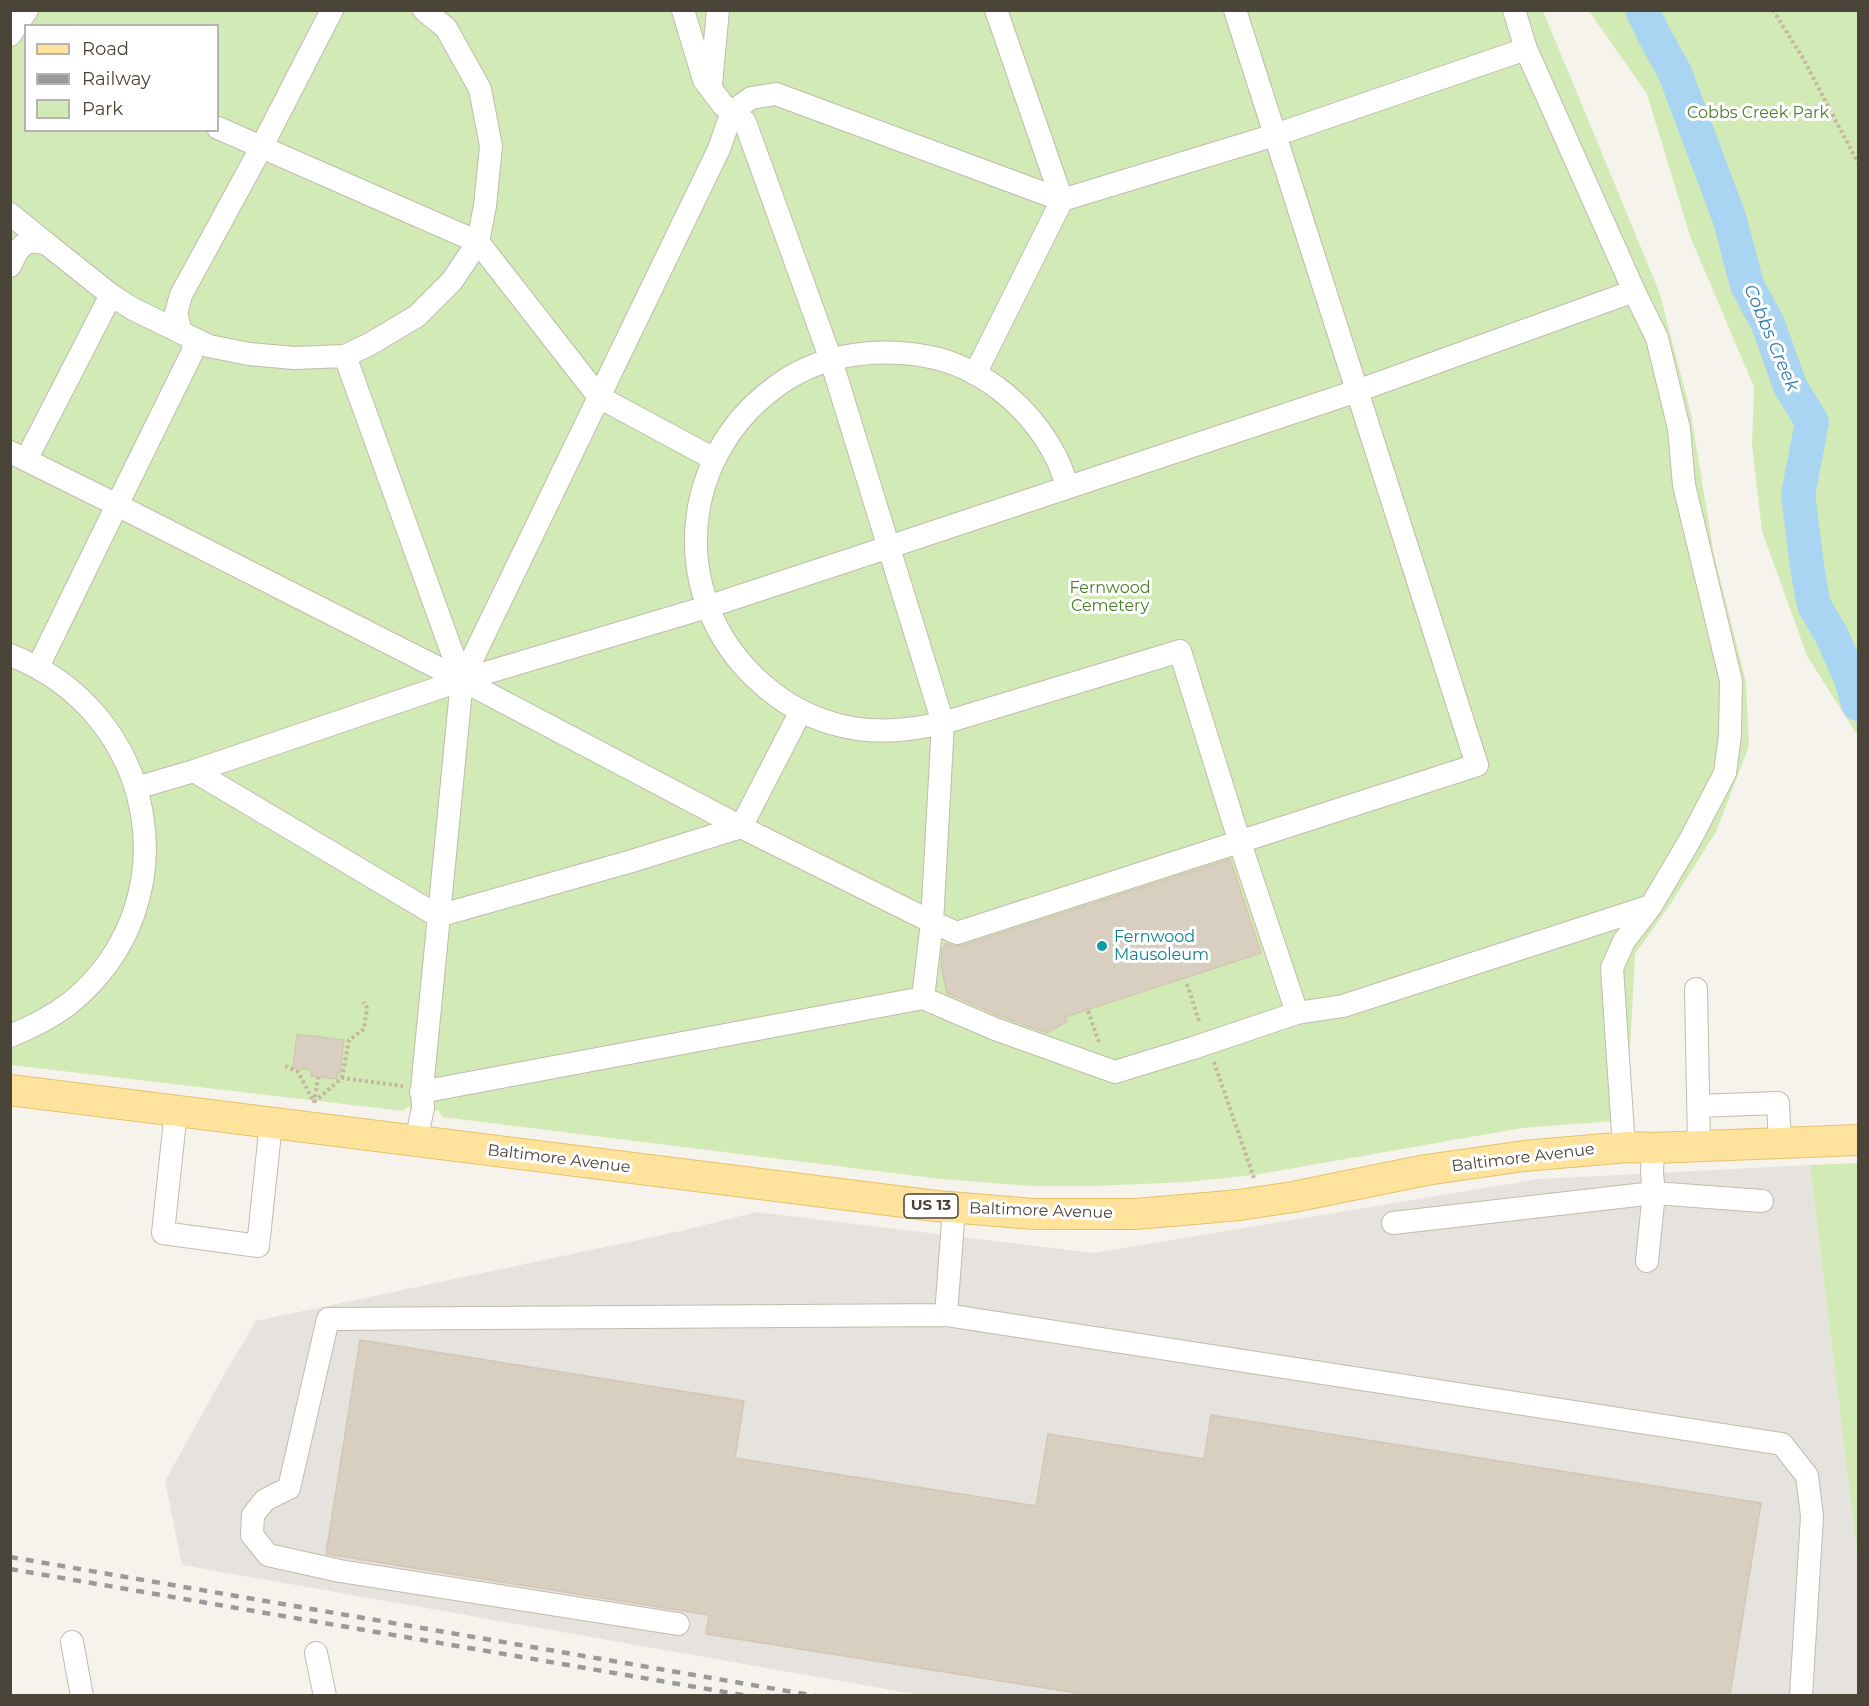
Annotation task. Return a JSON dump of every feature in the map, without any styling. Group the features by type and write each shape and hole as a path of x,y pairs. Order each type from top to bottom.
{"main road":[{"name":"Baltimore Avenue","path":"10,1090 954,1208 1044,1214 1135,1214 1239,1205 1293,1197 1472,1162 1577,1150 1856,1140"}],"street":[{"path":"24,43 10,36 27,10"},
{"path":"38,667 192,353 188,336 176,313 181,295 261,148 332,10"},
{"path":"10,214 111,295 133,309 209,346 249,354 294,358 345,357 417,316 452,281 478,242 485,206 490,146 480,89 446,28 424,10"},
{"path":"683,10 704,80 723,105 745,122 831,360 943,723 932,922 923,998"},
{"path":"711,89 711,64 718,10"},
{"path":"975,374 1062,200 996,10"},
{"path":"111,295 18,456 462,680 741,826 957,933 1477,765 1235,10"},
{"path":"1514,10 1527,49 1657,338 1678,429 1684,485 1731,681 1730,735 1725,773 1690,840 1651,906 1624,941 1612,968 1624,1148"},
{"path":"416,1141 423,1108 422,1090 462,680 719,149 732,112 751,98 776,94 1062,200 1275,135 1527,49"},
{"path":"219,128 478,242 599,397 714,459"},
{"path":"10,266 24,243 35,240 47,244"},
{"path":"136,788 194,771 462,680 707,607 889,547 1357,391 1634,291"},
{"path":"1068,487 1057,459 1042,433 1023,410 1001,390 975,374 953,364 904,352 855,354 831,360 783,381 762,397 743,415 727,436 714,459 703,487 697,517 698,567 707,607 719,633 735,657 754,678 801,711 828,722 857,729 886,731 915,729 943,723 1180,651 1240,843 1297,1013"},
{"path":"345,357 462,680"},
{"path":"10,655 38,667 59,680 101,720 122,752 136,788 144,824 144,862 138,898 125,933 103,969 70,1003 51,1017 10,1036"},
{"path":"194,771 438,916 633,861 741,826 801,711"},
{"path":"422,1090 923,998 995,1029 1115,1072 1297,1013 1343,1006 1651,906"},
{"path":"1696,989 1699,1145"},
{"path":"1698,1106 1778,1104 1779,1143"},
{"path":"176,1111 163,1233 258,1246 271,1123"},
{"path":"1647,1261 1654,1193 1653,1148"},
{"path":"1393,1223 1654,1193 1762,1201"},
{"path":"946,1315 954,1208"},
{"path":"678,1624 340,1571 268,1555 252,1535 253,1515 265,1500 289,1488 328,1319 946,1315 1782,1444 1807,1476 1812,1516 1802,1695"},
{"path":"72,1642 82,1695"},
{"path":"316,1653 325,1695"}],"path":[{"path":"1773,10 1804,60 1858,164"},
{"path":"1187,984 1254,1178"},
{"path":"314,1102 342,1078 348,1040 364,1029 367,1008 363,1002"},
{"path":"1088,1011 1108,1069"},
{"path":"285,1066 298,1072 314,1102"},
{"path":"314,1102 318,1077"},
{"path":"342,1078 422,1090"}],"shaded area":[{"path":"1810,1165 1858,1562 1858,1695 920,1695 182,1565 165,1481 256,1321 681,1231 757,1212 1093,1253 1540,1179"}],"green space":[{"name":"Fernwood Cemetery","path":"18,11 1543,11 1659,291 1691,414 1714,555 1746,682 1749,746 1716,832 1635,954 1628,1089 1615,1121 1522,1128 1254,1175 1187,1182 1031,1186 941,1179 442,1117 439,1111 408,1107 403,1111 11,1065 10,23"},
{"name":"Cobbs Creek Park","path":"1589,11 1858,11 1858,736 1807,656 1762,531 1752,445 1754,387 1690,236 1647,94"},
{"path":"1858,1163 1858,1562 1810,1165"}],"building":[{"name":"Fernwood Mausoleum","path":"1230,859 1261,953 1065,1017 1067,1021 1047,1033 947,993 941,965 942,950 946,943 961,946"},
{"path":"297,1034 344,1040 340,1073 337,1079 311,1076 312,1070 293,1068"},
{"path":"360,1340 744,1401 735,1458 1036,1506 1048,1434 1204,1459 1211,1415 1761,1503 1730,1695 1089,1695 706,1634 709,1615 326,1554"}],"waterway":[{"name":"Cobbs Creek","path":"1642,10 1675,73 1730,220 1747,285 1768,324 1790,386 1812,422 1798,495 1808,573 1814,605 1832,636 1851,679 1858,704"}],"railway":[{"path":"10,1557 816,1696"},
{"path":"10,1569 748,1696"}],"place":[{"name":"Fernwood Mausoleum","path":"1102,946"}]}
